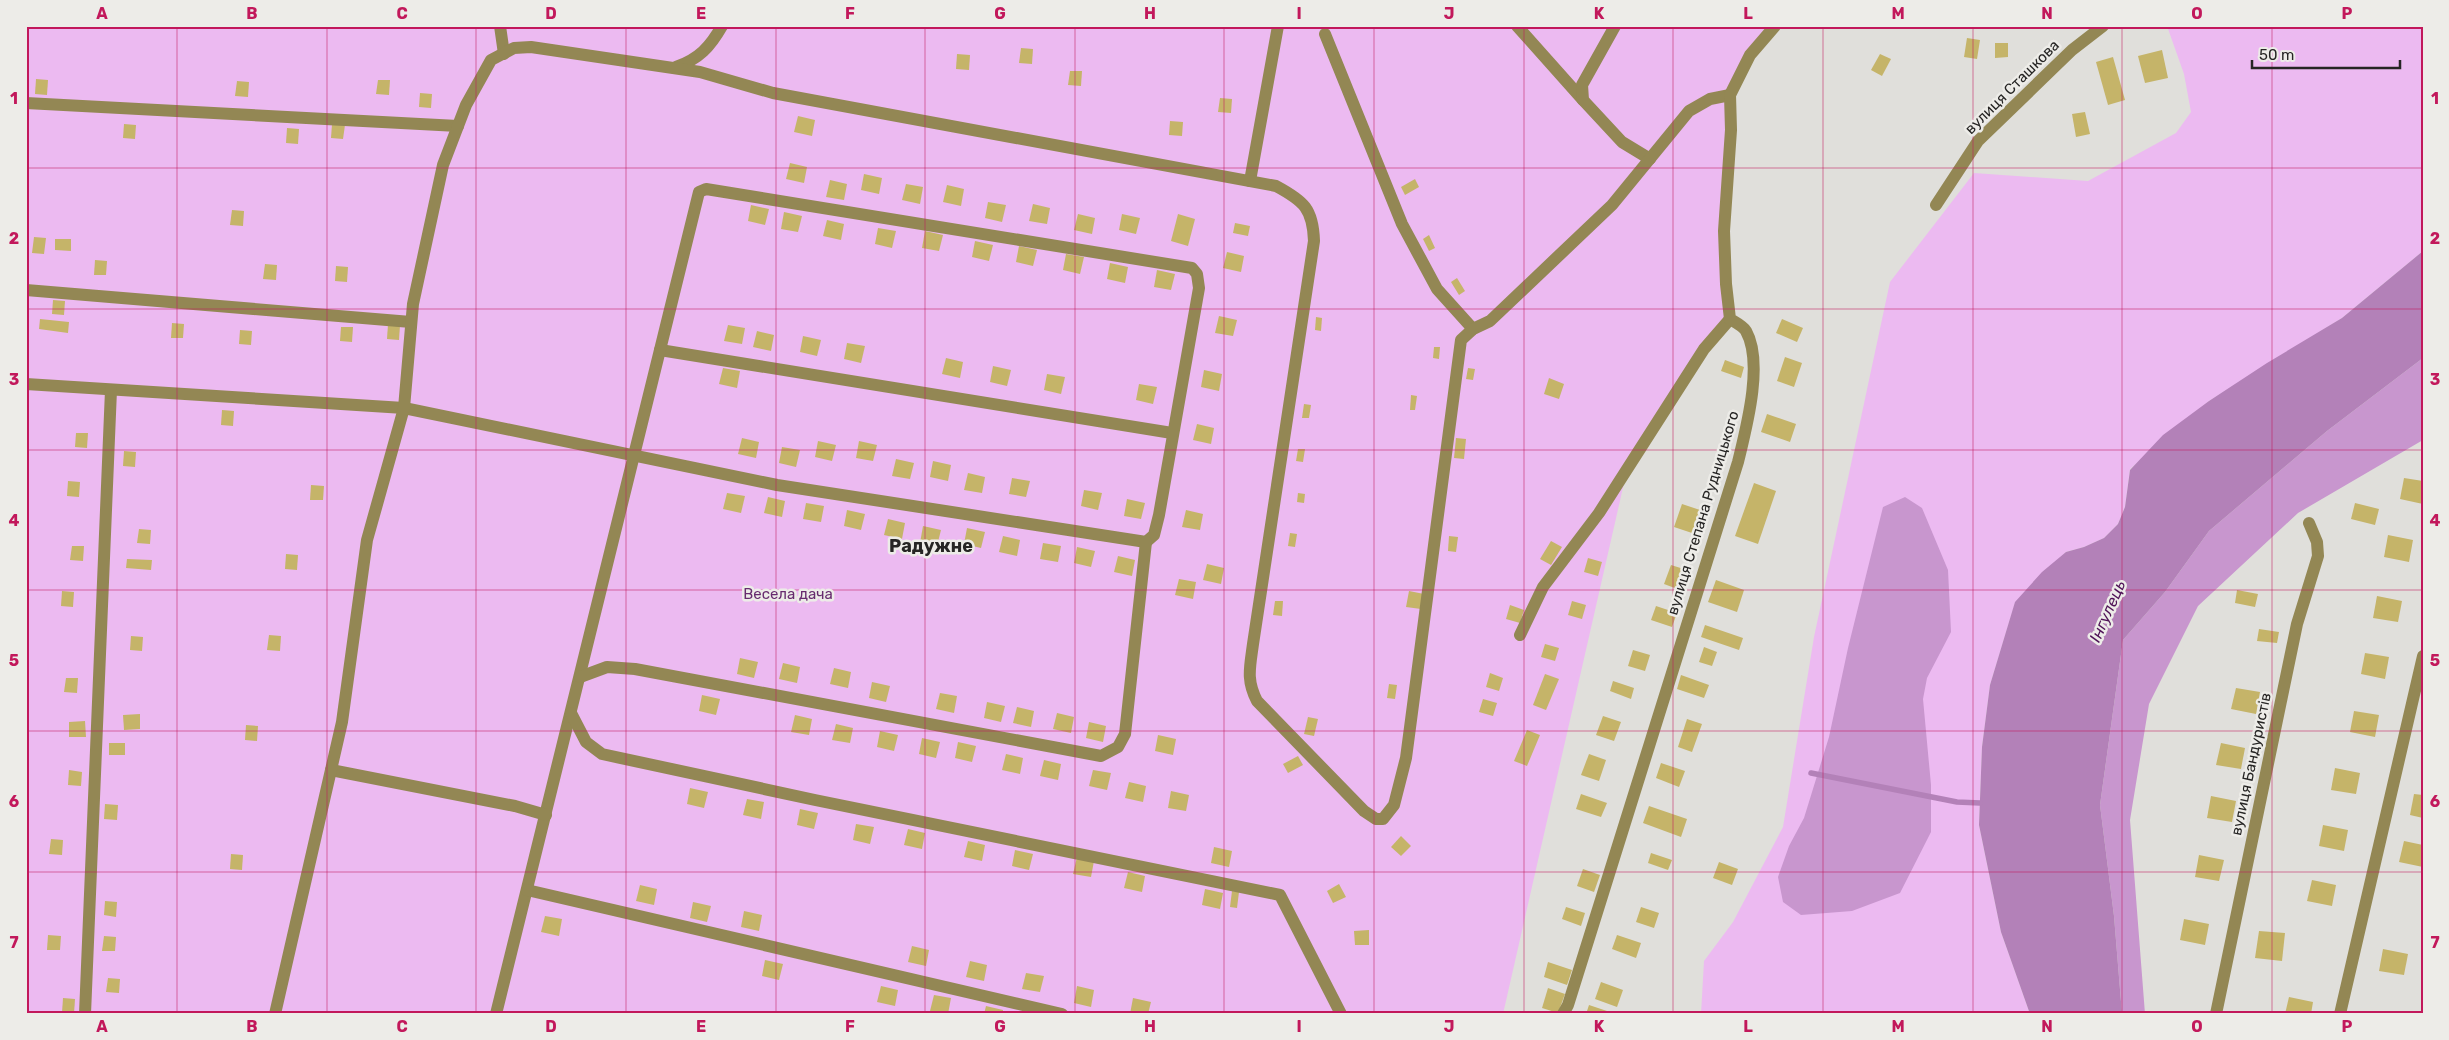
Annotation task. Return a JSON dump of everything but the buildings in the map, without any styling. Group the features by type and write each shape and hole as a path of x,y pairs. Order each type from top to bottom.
{"street":[{"path":"500,26 504,54"},
{"path":"674,68 694,61 705,52 722,26"},
{"path":"1250,181 1278,26"},
{"path":"1518,26 1582,100 1622,142 1650,159"},
{"path":"1582,100 1582,85 1615,26"},
{"path":"1520,635 1543,587 1599,513 1704,349 1730,319 1726,284 1724,231 1732,130 1730,95 1750,55 1775,26"},
{"name":"вулиця Сташкова","path":"1936,205 1978,141 2072,50 2103,26"},
{"path":"1325,34 1402,224 1437,289 1473,330"},
{"path":"275,1014 342,722 367,540 404,408 412,304 443,164 466,105 492,60 514,48 531,47 700,72 773,93 1276,186 1293,195 1305,207 1313,221 1314,241 1252,644 1249,672 1250,687 1257,702 1364,811 1376,819 1384,820 1394,805 1406,758 1461,340 1473,330 1490,322 1612,205 1689,111 1710,99 1730,95"},
{"path":"26,104 458,126"},
{"path":"496,1014 635,456 698,192 706,189 716,190 1192,268 1197,274 1200,288 1154,535 1146,542 1125,734 1118,747 1101,756 635,670 607,667 580,677"},
{"path":"26,290 411,322"},
{"name":"вулиця Степана Рудницького","path":"1563,1014 1568,1004 1729,490 1752,406 1752,348 1745,330 1730,319"},
{"path":"660,350 1172,432"},
{"path":"26,384 404,408 777,485 1146,542"},
{"path":"85,1014 112,390"},
{"name":"вулиця Бандуристів","path":"2216,1014 2297,624 2318,556 2317,542 2309,523"},
{"path":"2340,1014 2423,656"},
{"path":"571,713 586,742 602,754 825,802 1280,895 1341,1014"},
{"path":"331,770 515,806 546,815"},
{"path":"527,890 1062,1014"}],"green space":[{"name":"Весела дача","path":"26,26 1775,26 1737,79 1727,176 1730,319 1627,470 1503,1014 26,1014"},
{"path":"2167,26 2423,26 2423,251 2342,318 2209,401 2130,469 2125,507 2118,524 2104,538 2084,547 2066,552 2015,603 1990,685 1982,747 1979,825 2001,932 2030,1014 1701,1014 1704,961 1733,922 1783,827 1814,637 1890,282 1974,173 2088,181 2176,133 2191,112 2184,74"}],"shaded area":[{"path":"2423,358 2423,440 2298,513 2198,606 2149,704 2130,820 2145,1014 2122,1014 2114,916 2100,805 2123,640 2165,592 2209,531 2327,431"},
{"path":"1905,497 1922,508 1948,570 1951,632 1927,678 1923,699 1931,785 1931,832 1900,893 1852,911 1801,915 1783,902 1778,877 1789,846 1804,818 1829,737 1848,648 1883,507"}],"water":[{"name":"Інгулець","path":"2423,251 2423,358 2327,431 2209,531 2165,592 2123,640 2100,805 2114,916 2122,1014 2030,1014 2001,932 1979,825 1982,747 1990,685 2015,602 2042,572 2066,552 2084,547 2104,538 2118,524 2125,507 2130,470 2163,435 2209,401 2267,363 2342,318"}],"waterway":[{"path":"1811,773 1957,802 1980,803"}],"district":[{"name":"Радужне","path":"931,546"}]}
